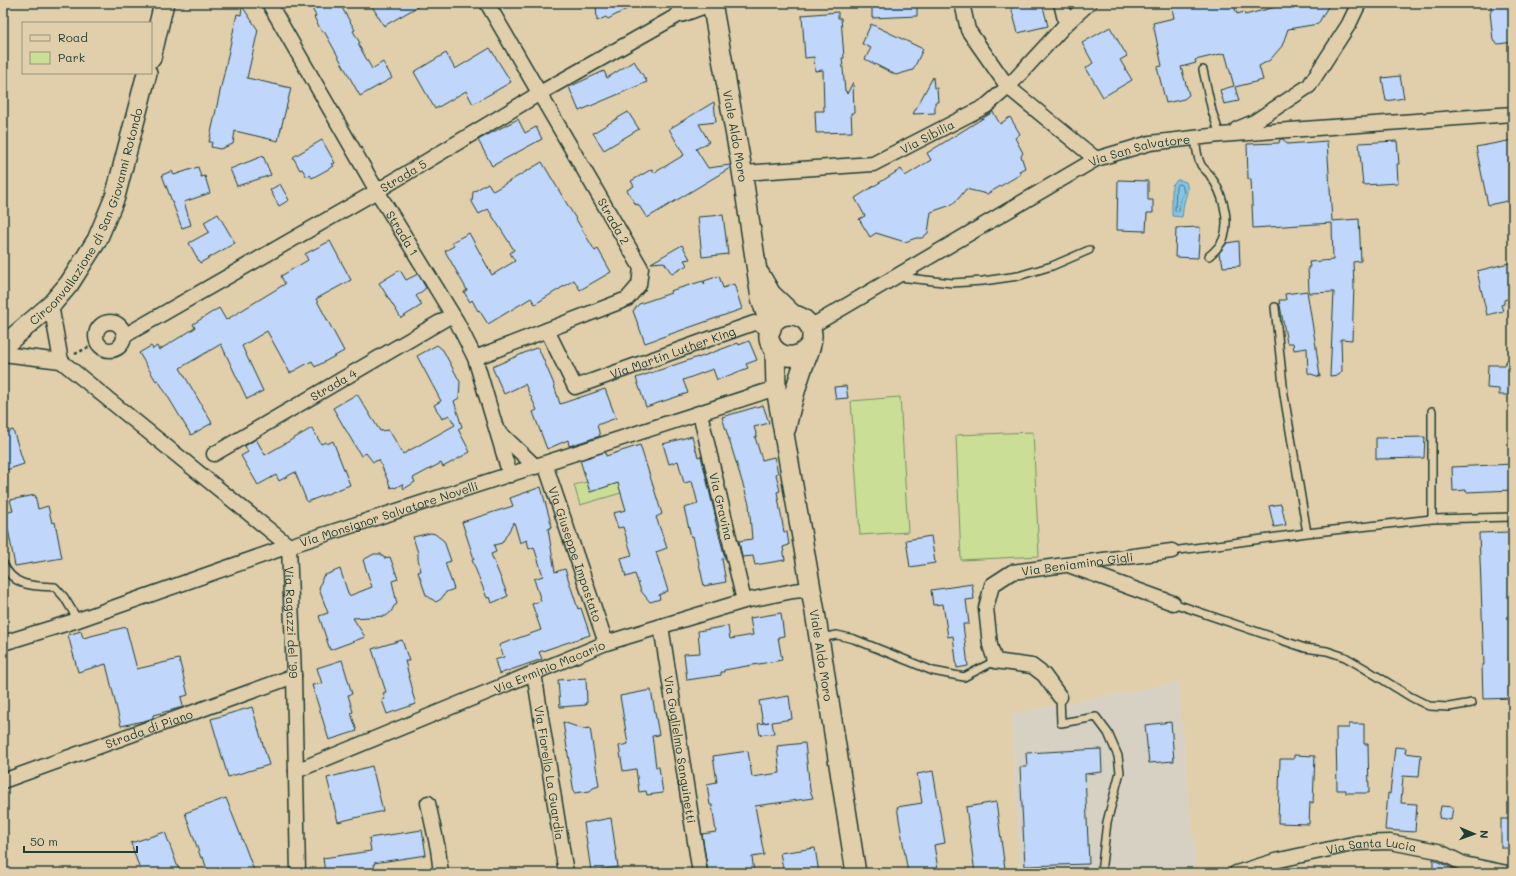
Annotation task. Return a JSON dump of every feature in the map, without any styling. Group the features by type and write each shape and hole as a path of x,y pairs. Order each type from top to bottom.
{"main road":[{"path":"152,54 164,3"},
{"name":"Viale Aldo Moro","path":"710,3 743,173 761,298 770,329 771,344 775,350 776,388 820,638 856,873"},
{"name":"Circonvallazione di San Giovanni Rotondo","path":"3,346 51,304 68,284 97,240 107,219 122,174 147,74"},
{"name":"Viale Aldo Moro","path":"756,269 771,294 792,314 803,318 810,336 784,437"},
{"path":"770,329 779,318 792,314"},
{"path":"775,350 787,356 794,357 800,355 806,350 810,336"}],"street":[{"name":"Strada 1","path":"269,3 452,315 475,358 510,475"},
{"name":"Strada 2","path":"475,358 627,299 639,286 641,268 487,3"},
{"path":"679,8 710,3"},
{"path":"962,3 968,30 1008,87 1096,159"},
{"path":"1062,3 1066,24"},
{"name":"Via Sibilia","path":"743,173 873,164 986,106 1008,87 1066,24 1089,3"},
{"path":"1220,135 1254,122 1309,86 1349,24 1359,3"},
{"name":"Strada 5","path":"97,343 104,349 113,350 121,345 124,336 378,191 679,8"},
{"name":"Via San Salvatore","path":"810,336 896,276 1096,159 1150,143 1220,135 1513,114"},
{"path":"51,304 63,363"},
{"name":"Strada 4","path":"214,454 452,315"},
{"path":"97,343 95,334 100,325 104,322 108,321 118,324 121,327 124,336"},
{"name":"Via Martin Luther King","path":"546,330 575,387 754,323 770,329"},
{"path":"3,354 63,363 289,546"},
{"name":"Via Monsignor Salvatore Novelli","path":"3,644 78,620 289,546 540,466 776,388"},
{"name":"Via Gravina","path":"700,413 744,601"},
{"path":"496,429 540,466"},
{"name":"Via Giuseppe Impastato","path":"540,466 606,643"},
{"name":"Via Ragazzi del '99","path":"289,546 294,676 298,873"},
{"name":"Via Beniamino Gigli","path":"995,661 990,645 986,608 992,585 1012,572 1172,551"},
{"path":"1068,565 1173,603"},
{"name":"Via Erminio Macario","path":"296,771 606,643 744,601 793,590 811,589"},
{"name":"Via Guglielmo Sanguinetti","path":"661,626 700,873"},
{"path":"995,661 1032,666 1044,675 1060,697"},
{"name":"Via Fiorello La Guardia","path":"534,673 566,873"},
{"name":"Strada di Piano","path":"3,782 294,676"},
{"path":"428,803 438,849 441,873"},
{"name":"Via Santa Lucia","path":"1236,873 1274,860 1357,842 1390,842 1438,851 1464,864 1507,873"}],"lane":[{"path":"1203,70 1212,110 1220,135"},
{"path":"1195,138 1197,155 1202,166 1211,176 1220,193 1226,226 1224,238 1216,250 1209,256"},
{"path":"896,276 952,283 982,282 1018,276 1052,266 1089,250"},
{"path":"1275,307 1284,394 1307,533"},
{"path":"1432,411 1432,519"},
{"path":"1172,551 1307,533 1432,519 1513,516"},
{"path":"3,563 17,582 36,586 55,587 64,597 78,620"},
{"path":"1173,603 1304,648 1328,651 1345,657 1411,697 1429,706 1449,707 1472,702"},
{"path":"820,638 837,634 854,639 933,671 964,677 995,661"},
{"path":"1060,697 1061,724 1096,717 1108,733 1118,756 1120,772 1107,822 1101,873"}],"path":[{"path":"63,363 76,352 97,343"}],"shaded area":[{"path":"1178,682 1197,870 1155,873 1020,873 1011,714"}],"green space":[{"path":"900,397 908,532 860,535 851,401"},
{"path":"1033,432 1039,556 961,560 956,435"},
{"path":"587,482 590,492 618,483 621,493 580,505 574,485"}],"water":[{"path":"1177,180 1186,182 1187,188 1182,217 1172,216 1172,185"}],"building":[{"path":"309,3 339,3 355,30 353,31 360,43 358,44 372,69 383,62 392,78 360,96 324,31 322,32"},
{"path":"370,3 424,3 384,26"},
{"path":"596,3 638,3 608,19 606,17 597,21"},
{"path":"872,3 917,3 917,16 872,18"},
{"path":"1010,3 1042,3 1048,26 1018,33"},
{"path":"1171,3 1233,3 1237,14 1244,12 1245,15 1283,5 1283,3 1330,3 1318,24 1288,29 1282,46 1270,60 1259,66 1263,80 1235,87 1239,101 1224,104 1220,90 1234,86 1225,53 1195,60 1196,63 1181,67 1189,95 1184,99 1166,103 1157,67 1162,66 1153,23 1174,18"},
{"path":"1491,3 1513,3 1513,42 1498,44 1493,40 1490,12"},
{"path":"242,6 258,30 247,78 291,88 278,141 235,131 233,144 220,149 211,147 212,142 209,142 237,14 241,15"},
{"path":"838,12 838,18 841,18 844,58 842,58 845,91 847,94 853,82 854,113 851,113 852,132 816,133 815,111 824,111 823,70 815,71 814,57 805,58 802,15"},
{"path":"871,24 923,49 913,70 896,75 865,59 871,48 862,44"},
{"path":"1110,27 1127,56 1120,60 1132,80 1103,97 1086,68 1093,63 1082,43"},
{"path":"490,48 511,82 473,104 466,91 435,109 414,72 446,53 455,69"},
{"path":"634,61 647,82 579,111 569,87 604,71 607,78"},
{"path":"1400,76 1404,98 1386,101 1382,78"},
{"path":"933,77 934,88 937,88 938,102 935,102 935,113 913,114"},
{"path":"714,102 716,122 699,124 709,142 696,149 708,168 730,165 730,168 647,218 638,204 636,205 627,190 634,186 631,181 652,169 654,173 684,155 669,129"},
{"path":"628,112 639,129 604,150 593,133"},
{"path":"993,112 1000,124 1010,117 1020,134 1015,138 1023,153 1021,156 1025,168 1019,171 1021,174 987,194 966,189 951,205 931,212 928,233 922,238 916,238 905,242 876,233 870,237 859,219 865,216 855,198 901,169 905,176 931,160 927,153"},
{"path":"518,119 525,133 536,127 542,139 492,166 478,140"},
{"path":"1280,139 1283,139 1287,144 1327,141 1332,221 1359,219 1361,261 1353,262 1354,286 1352,340 1341,339 1342,371 1339,375 1330,376 1334,292 1309,293 1309,262 1333,260 1332,223 1253,228 1251,179 1248,179 1247,144 1279,143"},
{"path":"322,140 335,163 332,164 334,166 312,178 310,175 307,177 302,169 300,170 293,157"},
{"path":"1513,140 1513,184 1509,184 1512,200 1488,205 1476,147"},
{"path":"1397,141 1399,164 1397,164 1398,183 1363,185 1359,143"},
{"path":"263,156 271,175 237,186 230,169"},
{"path":"542,162 595,251 598,249 611,272 580,290 574,280 535,304 531,298 488,324 472,300 470,302 464,292 467,290 445,251 454,246 452,242 469,233 492,275 515,261 510,253 514,250 488,209 479,214 472,202 473,192 488,183 493,191"},
{"path":"198,167 201,177 205,176 210,193 184,202 191,225 182,228 162,175 172,171 174,175"},
{"path":"1118,180 1148,181 1148,200 1153,200 1153,213 1147,213 1146,231 1117,230"},
{"path":"280,184 289,200 279,206 270,190"},
{"path":"218,214 235,243 200,263 189,243 209,232 204,222"},
{"path":"723,215 728,254 702,257 698,217"},
{"path":"1200,227 1198,258 1175,257 1176,228"},
{"path":"330,241 351,280 316,299 344,351 315,367 312,361 290,373 267,331 242,346 263,391 247,399 221,344 180,368 212,423 191,435 158,380 156,381 139,353 151,346 153,349 157,346 159,350 195,328 193,324 219,308 226,320 285,284 281,276 308,260 305,254"},
{"path":"1239,241 1240,266 1223,267 1219,253 1227,243"},
{"path":"682,245 690,259 684,260 687,265 672,274 664,262 651,263"},
{"path":"1513,262 1513,291 1509,292 1510,298 1504,300 1504,304 1501,305 1503,311 1487,315 1477,271"},
{"path":"400,270 406,280 418,274 426,288 416,296 422,305 401,318 379,283"},
{"path":"719,276 723,288 734,284 742,309 645,343 633,311 639,304 671,293 670,291 703,281 705,285 704,281"},
{"path":"1307,291 1320,377 1308,373 1307,348 1294,350 1293,343 1287,343 1279,300 1286,300 1285,294"},
{"path":"749,341 757,360 746,364 748,368 717,380 713,369 683,380 688,393 646,407 636,378 698,358 738,343 739,345"},
{"path":"437,345 443,350 460,382 459,398 454,401 462,427 458,429 470,452 443,467 441,463 413,478 415,482 404,489 402,484 395,488 391,488 379,460 373,462 366,453 361,456 333,408 357,394 380,431 389,430 403,454 455,425 449,415 442,419 434,405 441,401 417,356"},
{"path":"538,347 553,382 560,404 605,389 616,418 597,425 600,436 569,446 568,440 547,449 533,412 537,410 525,384 504,394 492,367"},
{"path":"1513,351 1513,395 1499,395 1499,389 1487,388 1488,365 1504,365"},
{"path":"846,386 848,398 836,399 834,387"},
{"path":"763,405 769,423 754,427 757,436 755,437 762,460 774,457 780,491 777,492 784,532 787,532 789,545 783,547 785,560 755,565 753,556 742,557 739,541 752,539 749,504 722,417"},
{"path":"312,428 321,444 326,442 327,444 333,441 350,485 307,502 295,472 279,481 276,475 258,485 241,456 248,452 245,446 256,439 265,455"},
{"path":"13,430 24,464 3,471 3,433"},
{"path":"692,436 698,457 701,456 725,558 722,559 726,582 704,586 693,536 691,537 684,508 698,504 692,481 684,483 678,461 669,464 663,444"},
{"path":"1425,437 1424,458 1376,459 1376,438"},
{"path":"640,445 662,514 656,517 667,548 656,552 668,591 659,595 660,599 650,602 641,591 635,574 626,577 621,558 632,555 623,527 618,528 613,513 626,510 618,483 590,492 580,460 605,452 606,456"},
{"path":"1513,464 1513,490 1466,492 1466,490 1453,491 1452,467"},
{"path":"541,487 552,527 548,529 555,572 565,569 578,609 581,608 590,635 539,652 542,659 499,674 495,660 504,657 499,645 541,630 532,604 541,601 534,579 543,576 534,547 529,549 527,540 520,543 514,522 502,543 494,545 496,552 491,554 508,596 492,603 490,597 487,598 472,560 474,559 462,522 513,506 510,498"},
{"path":"35,495 38,509 48,506 52,523 55,522 62,558 15,566 5,513 13,511 10,500"},
{"path":"1281,504 1286,525 1274,527 1269,506"},
{"path":"1509,532 1513,641 1513,698 1483,699 1482,665 1484,665 1479,533"},
{"path":"431,533 435,534 444,541 451,561 445,563 454,589 446,592 441,599 436,602 426,595 418,572 421,571 418,553 413,537"},
{"path":"931,536 935,563 910,567 906,540"},
{"path":"374,554 381,554 384,558 390,557 398,579 392,581 397,604 386,616 353,618 365,637 330,650 319,616 328,613 319,589 323,576 340,569 349,596 372,587 363,560"},
{"path":"972,584 974,599 966,600 969,624 963,624 968,666 957,668 953,636 948,637 943,604 933,605 931,590"},
{"path":"781,613 784,636 778,637 782,660 724,670 724,672 721,672 721,675 687,680 684,654 700,653 698,631 728,626 730,639 753,635 750,618"},
{"path":"126,627 137,669 179,659 188,695 181,697 183,707 153,715 153,718 147,720 121,726 106,664 78,672 68,635 81,631 83,638"},
{"path":"402,640 409,661 405,661 416,704 387,714 382,700 385,699 383,693 386,692 372,649"},
{"path":"342,660 352,694 348,695 353,712 351,713 357,731 329,740 312,685 322,684 317,668"},
{"path":"586,678 586,705 560,707 558,680"},
{"path":"651,690 659,735 652,736 656,767 659,767 663,793 647,795 646,791 639,792 636,769 623,771 619,746 628,744 620,696"},
{"path":"789,696 792,719 772,722 774,733 760,735 758,724 769,722 763,723 759,701"},
{"path":"252,707 269,765 228,777 211,719"},
{"path":"563,722 583,729 590,728 599,786 590,791 574,793"},
{"path":"1171,722 1174,761 1149,763 1145,725"},
{"path":"1349,724 1364,724 1364,744 1368,744 1369,793 1346,793 1346,790 1337,790 1336,728 1349,728"},
{"path":"805,743 810,790 813,798 755,806 764,855 752,857 754,873 726,873 725,869 708,872 702,834 716,832 707,784 717,782 713,756 748,751 752,777 780,773 777,746"},
{"path":"1395,747 1406,748 1405,753 1421,755 1419,777 1403,776 1401,803 1417,804 1415,832 1385,830 1388,793 1390,794"},
{"path":"1101,749 1102,772 1085,774 1089,864 1025,866 1020,767 1027,767 1026,753"},
{"path":"1294,755 1315,756 1313,803 1310,802 1309,824 1278,823 1280,759 1294,759"},
{"path":"372,766 383,811 338,822 327,778"},
{"path":"933,771 945,843 934,845 938,869 908,873 897,807 922,803 917,774"},
{"path":"226,798 255,873 208,873 203,857 201,858 185,813"},
{"path":"996,802 1005,869 975,873 966,807"},
{"path":"1441,806 1453,807 1451,820 1439,818"},
{"path":"611,818 618,867 591,871 584,823"},
{"path":"1501,819 1513,819 1513,848 1501,848"},
{"path":"422,830 426,855 374,863 375,873 325,873 323,858 371,851 369,838"},
{"path":"165,832 180,873 141,873 131,843"},
{"path":"815,848 819,873 784,873 780,853"},
{"path":"1433,859 1460,872 1466,873 1433,873"}]}
